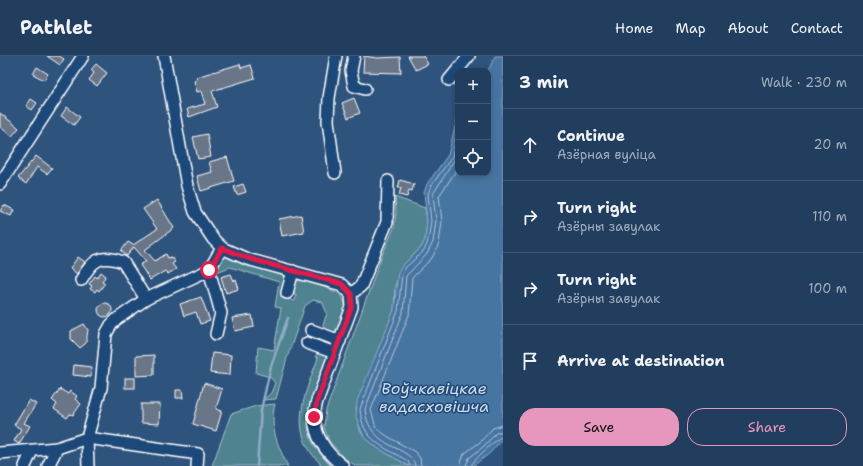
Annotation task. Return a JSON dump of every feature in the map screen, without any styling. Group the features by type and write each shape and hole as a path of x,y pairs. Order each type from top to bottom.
{"street":[{"path":"0,184 83,56"},
{"path":"164,56 190,198 200,221 222,248 247,258 342,284 351,294 352,306 317,401 314,424 321,445 331,457 343,466"},
{"path":"335,173 328,121 336,56"},
{"path":"354,56 351,71 354,86 365,89"},
{"path":"449,80 470,56"},
{"path":"351,294 361,286 387,222 388,181"},
{"path":"88,466 87,438 101,388 106,334 117,319 146,299 209,270 222,248"},
{"path":"80,280 90,264 95,260 116,260 123,262 146,299"},
{"path":"209,270 221,313 216,334"},
{"path":"287,293 293,271"},
{"path":"311,330 340,340"},
{"path":"306,343 335,353"},
{"path":"0,453 56,448 87,438 172,456 198,454 197,466"},
{"path":"48,466 56,448"},
{"path":"26,466 32,451"}],"green space":[{"path":"395,197 425,208 427,221 425,240 421,248 403,265 395,286 394,310 356,409 360,430 364,437 379,449 409,466 356,466 343,457 329,441 324,427 326,410 381,258 394,228 396,212"},
{"path":"224,256 286,275 282,297 294,301 296,294 291,293 294,285 298,280 304,279 341,294 344,301 345,311 342,320 338,328 332,333 324,330 323,325 327,313 322,302 313,300 305,306 287,358 276,399 263,400 271,393 275,383 270,377 256,373 258,347 274,350 281,308 275,307 279,282 230,267 214,273 220,257"},
{"path":"319,351 328,356 313,395 308,417 308,427 310,436 315,446 331,466 320,466 321,464 311,452 304,439 301,426 304,400 318,358 315,357"},
{"path":"275,404 273,412 274,428 278,444 288,466 212,466 231,414 256,406"}],"water":[{"name":"Воўчкавіцкае вадасховішча","path":"495,56 503,56 503,438 490,453 473,466 409,466 379,449 364,437 356,417 357,401 394,310 398,272 403,265 421,248 425,240 427,221 424,193 427,184 448,155 455,127 455,176 491,176 491,68 489,68"}],"building":[{"path":"47,56 59,56 64,59 60,65"},
{"path":"364,56 377,58 400,57 401,73 363,72"},
{"path":"408,56 423,56 428,64 416,70"},
{"path":"96,64 107,73 97,86 89,80 94,73 91,70"},
{"path":"240,64 241,68 251,65 255,78 212,91 217,107 189,117 187,109 205,104 201,91 197,92 194,81 197,80 196,77"},
{"path":"37,67 48,74 44,80 33,74"},
{"path":"354,98 360,113 348,118 342,103"},
{"path":"31,99 37,103 32,110 26,106"},
{"path":"67,107 80,117 74,125 61,116"},
{"path":"0,113 19,128 12,136 0,127"},
{"path":"207,134 211,157 198,159 193,137"},
{"path":"36,156 52,168 47,174 37,167 26,184 18,178"},
{"path":"227,157 234,181 201,191 197,176 212,172 209,162"},
{"path":"400,180 414,184 412,191 409,190 407,197 399,195 401,188 398,188"},
{"path":"243,184 246,192 237,195 234,187"},
{"path":"157,200 174,228 145,250 155,261 166,254 168,258 171,257 175,262 172,264 176,269 168,274 165,271 150,280 140,265 146,261 134,247 127,256 121,251 128,242 133,245 157,229 143,209"},
{"path":"4,205 14,210 11,216 0,211"},
{"path":"301,215 304,232 282,236 279,219"},
{"path":"78,257 85,262 77,274 70,268"},
{"path":"101,272 106,276 102,281 105,283 99,291 97,289 95,292 90,289 92,286 89,284 95,276 97,278"},
{"path":"231,274 234,281 236,280 239,289 226,293 221,277"},
{"path":"201,297 210,321 200,324 196,312 184,316 180,304"},
{"path":"105,303 110,305 112,310 110,315 105,317 100,315 98,310 100,305"},
{"path":"252,315 254,327 235,331 232,318"},
{"path":"84,324 88,330 86,343 80,348 71,339 71,331"},
{"path":"212,353 231,355 230,375 210,373"},
{"path":"154,355 154,375 136,376 136,356"},
{"path":"74,365 92,367 91,377 73,375"},
{"path":"125,378 135,378 135,388 125,388"},
{"path":"204,383 222,389 216,409 222,411 216,431 193,424"},
{"path":"60,389 68,394 70,391 77,396 75,399 81,404 73,415 70,414 67,418 54,409 57,404 52,400"},
{"path":"176,390 182,390 183,398 176,398"},
{"path":"29,400 36,404 24,423 30,426 19,444 14,441 21,429 14,425"},
{"path":"141,404 160,404 159,424 141,423"}],"waterway":[{"path":"257,466 261,410 271,366 288,318"}],"route":[{"path":"209,270 222,248 247,258 342,284 347,288 353,300 352,306 317,401 314,417"}]}
